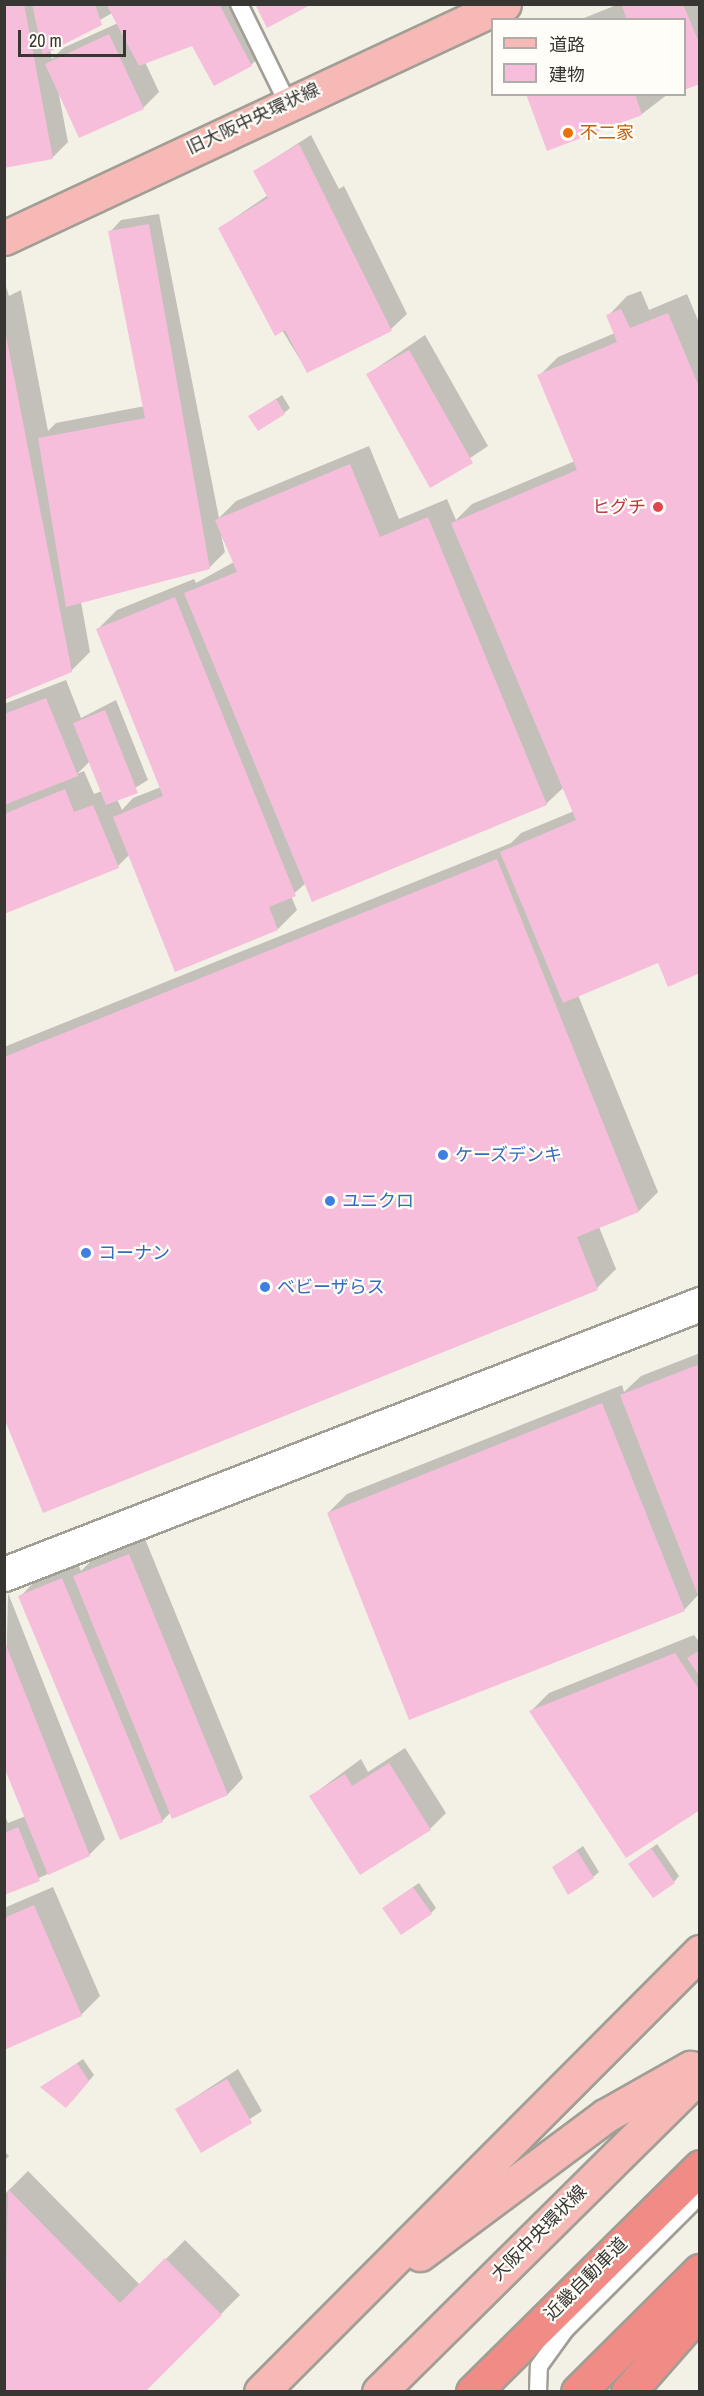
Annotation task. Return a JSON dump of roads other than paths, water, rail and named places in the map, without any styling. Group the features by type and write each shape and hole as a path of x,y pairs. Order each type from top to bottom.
{"highway":[{"name":"近畿自動車道","path":"473,2391 699,2167"},
{"path":"578,2391 699,2271"},
{"path":"628,2391 699,2310"}],"main road":[{"name":"旧大阪中央環状線","path":"4,238 287,102 504,4"},
{"path":"261,2391 699,1952"},
{"path":"363,2291 479,2215 605,2116 699,2062"},
{"name":"大阪中央環状線","path":"379,2391 699,2074"}],"street":[{"path":"5,1571 699,1304"}],"lane":[{"path":"239,4 287,102"},
{"path":"538,2391 539,2366 565,2330 699,2195"}],"place":[{"name":"不二家","path":"568,133"},
{"name":"ヒグチ","path":"658,507"},
{"name":"ケーズデンキ","path":"443,1155"},
{"name":"ユニクロ","path":"330,1201"},
{"name":"コーナン","path":"86,1253"},
{"name":"ベビーザらス","path":"265,1287"}]}
